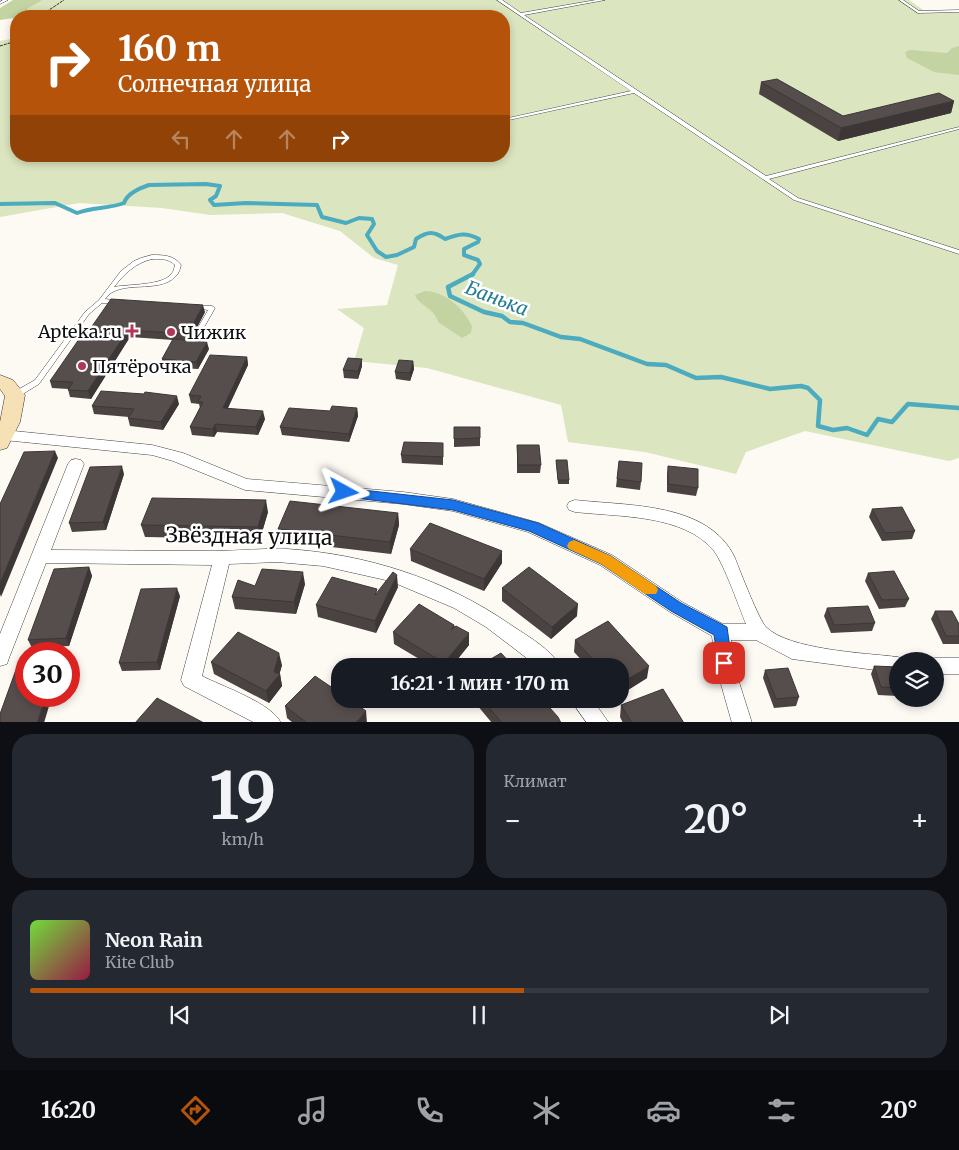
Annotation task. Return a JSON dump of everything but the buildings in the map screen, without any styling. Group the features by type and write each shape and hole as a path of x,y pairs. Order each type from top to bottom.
{"street":[{"path":"0,381 6,384 15,396 14,406 2,439 152,450 178,457 245,484 403,498 453,505 534,527 606,560 676,607 721,632 759,632 792,650 889,664"},
{"path":"0,658 76,464"},
{"path":"574,506 675,518 704,531 722,549 759,632"},
{"name":"Звёздная улица","path":"40,556 222,558 286,556 343,562 408,579 490,618 541,658"},
{"path":"222,558 191,680 256,712 270,722"},
{"path":"721,632 724,663 742,722"},
{"path":"944,666 959,666"},
{"path":"588,708 600,722"}],"lane":[{"path":"0,3 6,0"},
{"path":"499,0 796,199 959,252"},
{"path":"520,14 603,0"},
{"path":"901,0 918,12 959,11"},
{"path":"510,119 635,91"},
{"path":"765,178 959,128"},
{"path":"15,396 37,382 86,313 101,301 107,292 122,272 133,262 142,258 163,257 176,261 178,265 174,276 166,282 120,288 107,292"},
{"path":"101,301 128,303"},
{"path":"184,306 212,308 195,338"}],"path":[{"path":"48,10 64,0"},
{"path":"0,46 9,43"}],"green space":[{"path":"13,0 43,0 28,10 10,10 10,19 0,20 0,8"},
{"path":"43,0 909,0 926,12 959,13 959,458 949,461 805,431 746,452 736,474 645,452 568,442 561,405 427,368 354,361 364,328 337,309 387,305 398,265 374,258 340,231 282,213 210,215 162,208 79,203 0,217 0,41 10,39 10,162 510,162 510,10 27,9"},
{"path":"959,46 959,75 934,72 907,58 905,52 910,50 947,53 952,48"},
{"path":"425,291 440,294 459,307 472,326 471,333 462,338 438,322 434,313 420,302 415,295"}],"waterway":[{"name":"Банька","path":"0,204 55,203 77,213 124,203 131,194 149,185 206,184 220,186 216,196 210,200 214,205 246,203 317,205 322,217 346,223 359,218 372,219 374,224 367,235 377,251 386,257 397,255 414,247 416,239 428,233 438,234 445,239 462,234 470,235 479,239 478,242 464,249 464,255 478,260 480,264 473,274"},
{"name":"Банька","path":"473,274 448,287 450,296 484,312 502,316 510,322 523,323 561,337 580,339 647,364 666,365 696,378 721,377 770,389 801,386 808,388 820,400 818,426 833,430 847,428 867,435 878,419 892,422 908,404 959,408"}],"slow traffic":[{"path":"574,546 606,560 650,590"}],"place":[{"name":"Apteka.ru","path":"132,331"},
{"name":"Чижик","path":"171,332"},
{"name":"Пятёрочка","path":"82,366"}],"route":[{"path":"344,492 453,505 534,527 606,560 676,607 721,632 724,663"}]}
